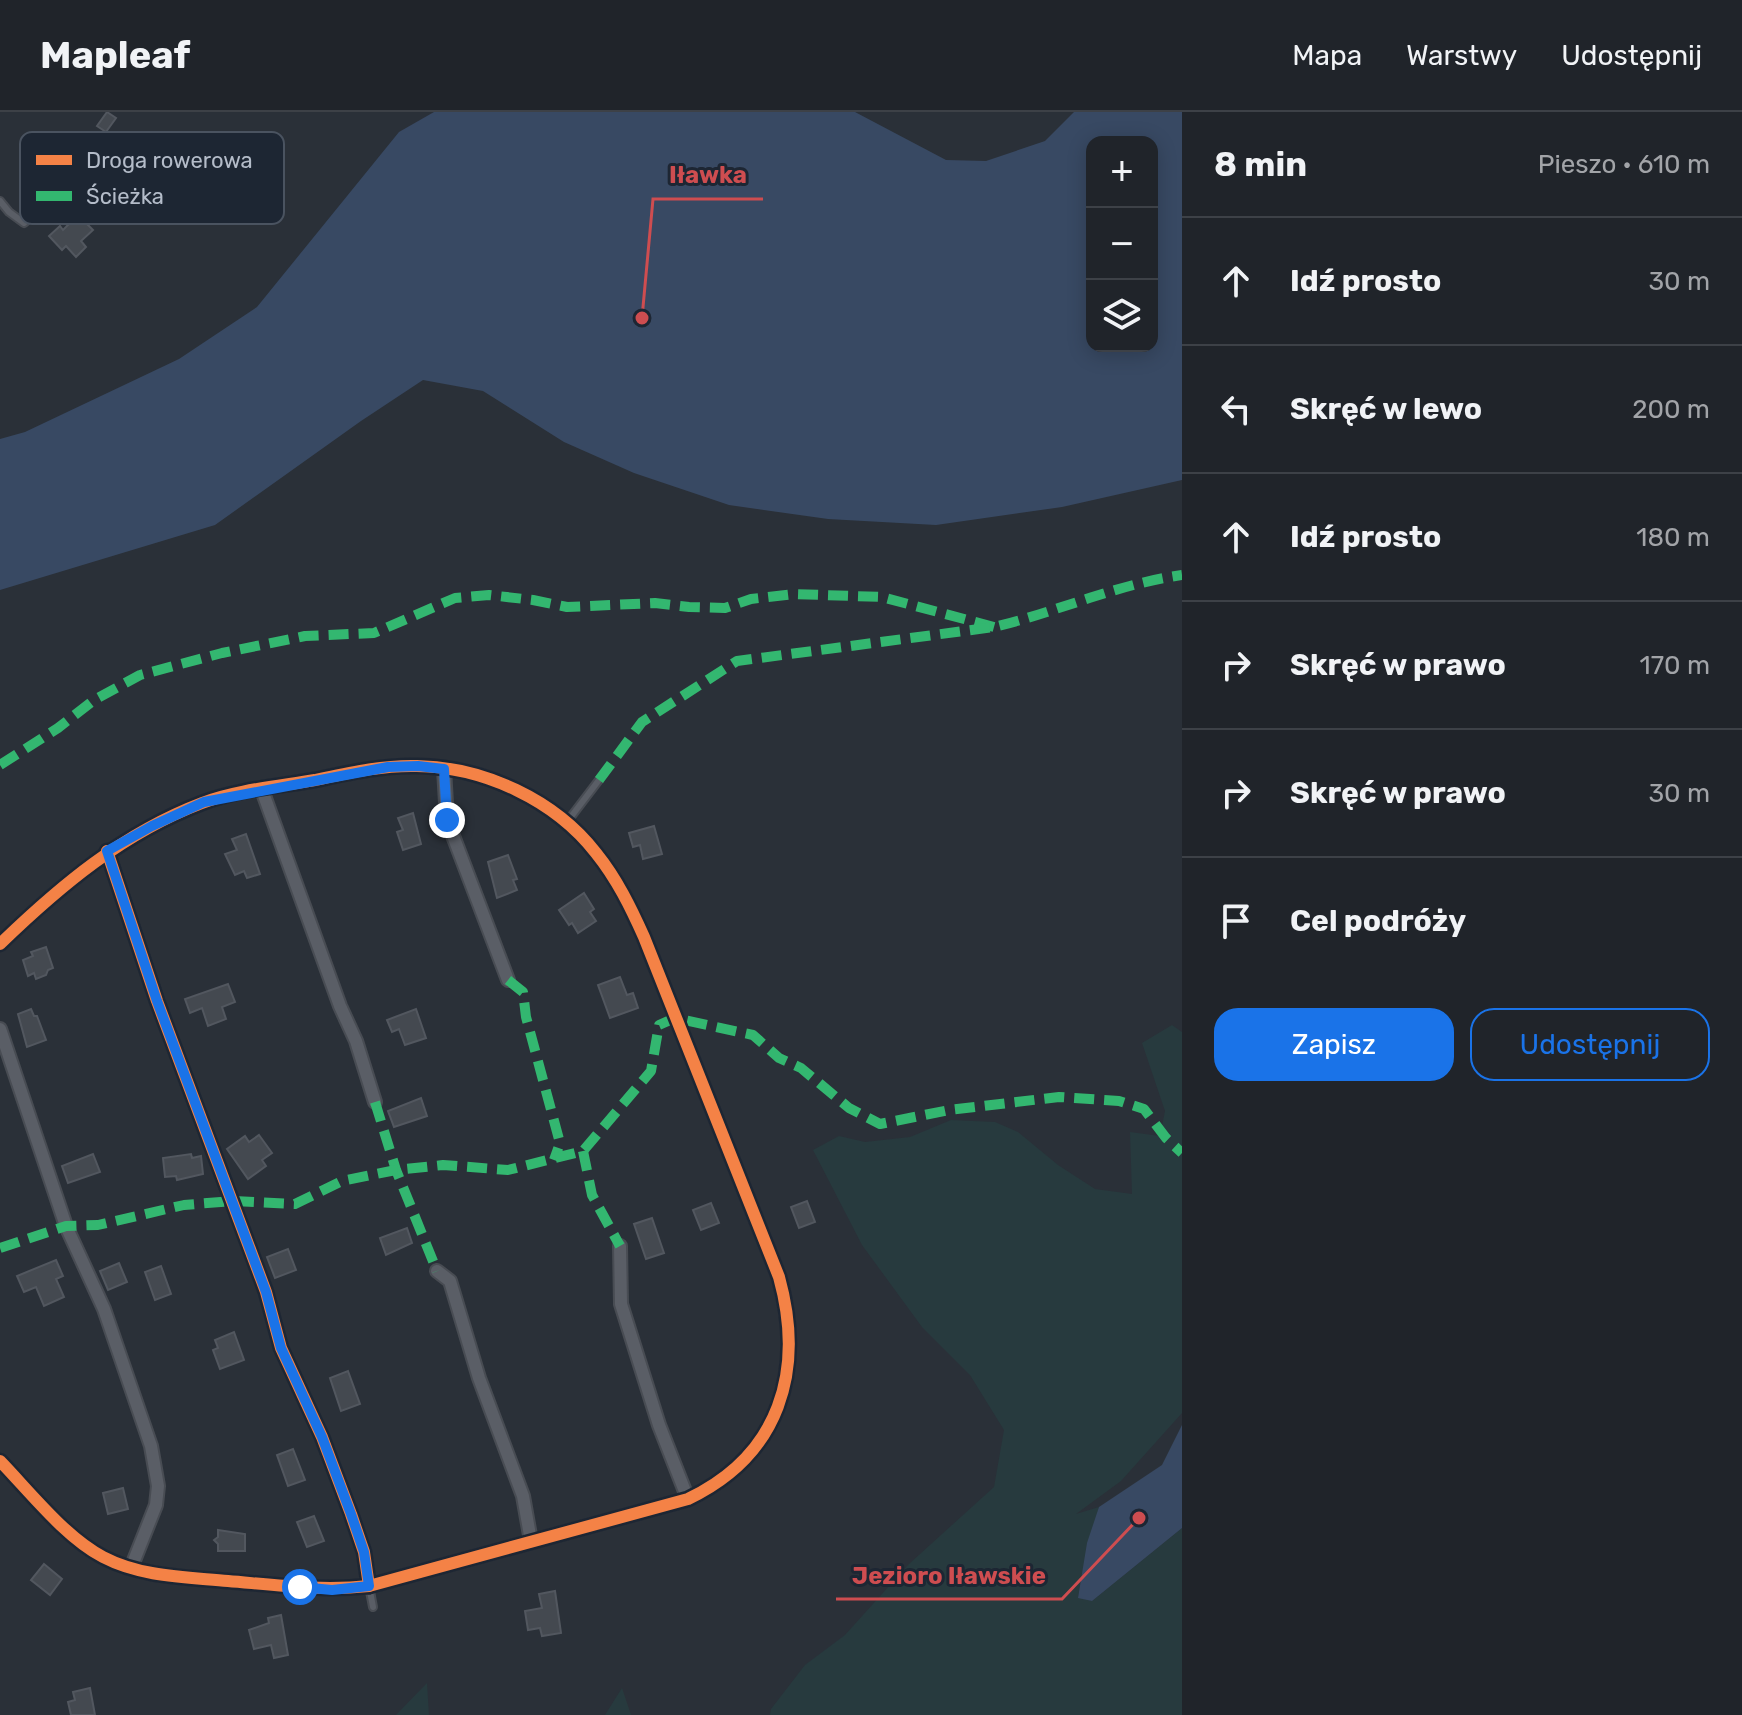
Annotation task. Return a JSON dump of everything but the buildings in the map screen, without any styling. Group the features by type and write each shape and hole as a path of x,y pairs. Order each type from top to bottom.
{"street":[{"path":"0,944 42,904 107,851 204,802 388,767 418,766 484,777 518,792 548,808 567,823 596,852 625,895 779,1277 788,1310 790,1336 790,1365 782,1398 761,1438 746,1458 724,1478 688,1499 369,1586 332,1590 170,1575 131,1568 103,1557 79,1541 0,1461"},
{"path":"444,769 447,820 508,980"},
{"path":"262,790 340,1006 356,1041 375,1102"},
{"path":"107,851 157,1001 266,1292 281,1348 322,1437 351,1514 364,1552 369,1586"},
{"path":"0,1029 66,1226 104,1309 136,1399 153,1460 158,1486 156,1505 131,1568"},
{"path":"620,1246 621,1304 659,1425 688,1499"},
{"path":"437,1271 450,1281 479,1378 523,1496 531,1541"}],"lane":[{"path":"0,201 20,220"},
{"path":"567,823 599,780"},
{"path":"369,1586 373,1607"}],"green space":[{"path":"1172,1025 1182,1032 1182,1413 1121,1481 1076,1514 1099,1507 1078,1597 1092,1601 1182,1528 1182,1715 770,1715 771,1709 805,1665 845,1635 909,1564 994,1487 1004,1430 970,1375 922,1327 862,1245 813,1150 839,1136 865,1142 910,1137 951,1120 995,1122 1018,1132 1058,1165 1095,1189 1132,1194 1130,1132 1160,1136 1165,1111 1142,1043"},
{"path":"427,1683 429,1715 396,1715"},
{"path":"622,1688 631,1715 605,1715"}],"water":[{"path":"434,112 855,112 946,160 986,161 1045,141 1074,112 1182,112 1182,480 1062,507 936,525 828,519 729,505 634,473 564,442 483,391 423,380 215,525 0,590 0,439 25,432 179,359 257,307 399,132"},
{"path":"1182,1425 1182,1528 1092,1601 1078,1598 1087,1543 1099,1507 1162,1465"}],"marked path":[{"path":"599,780 642,722 737,661 994,627 1111,591 1182,575"},
{"path":"0,765 58,728 94,700 140,675 222,653 305,636 374,633 455,598 489,595 567,607 655,603 725,608 751,599 794,594 882,597 994,627"},
{"path":"508,980 523,992 526,1017 560,1143 554,1160"},
{"path":"0,1248 66,1226 98,1225 184,1205 232,1201 295,1204 342,1181 396,1170 443,1165 508,1170 583,1151 651,1071 659,1025 675,1018 753,1035 779,1058 801,1068 849,1108 880,1124 949,1110 1059,1097 1119,1101 1144,1109 1182,1153"},
{"path":"375,1102 396,1170 437,1271"},
{"path":"583,1151 592,1195 620,1246"}],"cycle path":[{"path":"0,944 69,882 119,846 173,815 215,799 365,770 404,766 467,773 516,790 539,802 579,834 611,873 634,915 779,1277 789,1345 786,1377 778,1407 764,1434 745,1459 719,1481 688,1499 369,1586 281,1586 164,1575 118,1564 75,1538 0,1461"},
{"path":"107,851 157,1001 266,1292 281,1348 322,1437 351,1514 364,1552 369,1586"}],"place":[{"name":"Iławka","path":"642,318"},
{"name":"Jezioro Iławskie","path":"1139,1518"}],"route":[{"path":"300,1587 332,1590 369,1586 364,1552 322,1437 281,1348 266,1292 157,1001 107,851 204,802 388,767 444,769 447,820"}]}
